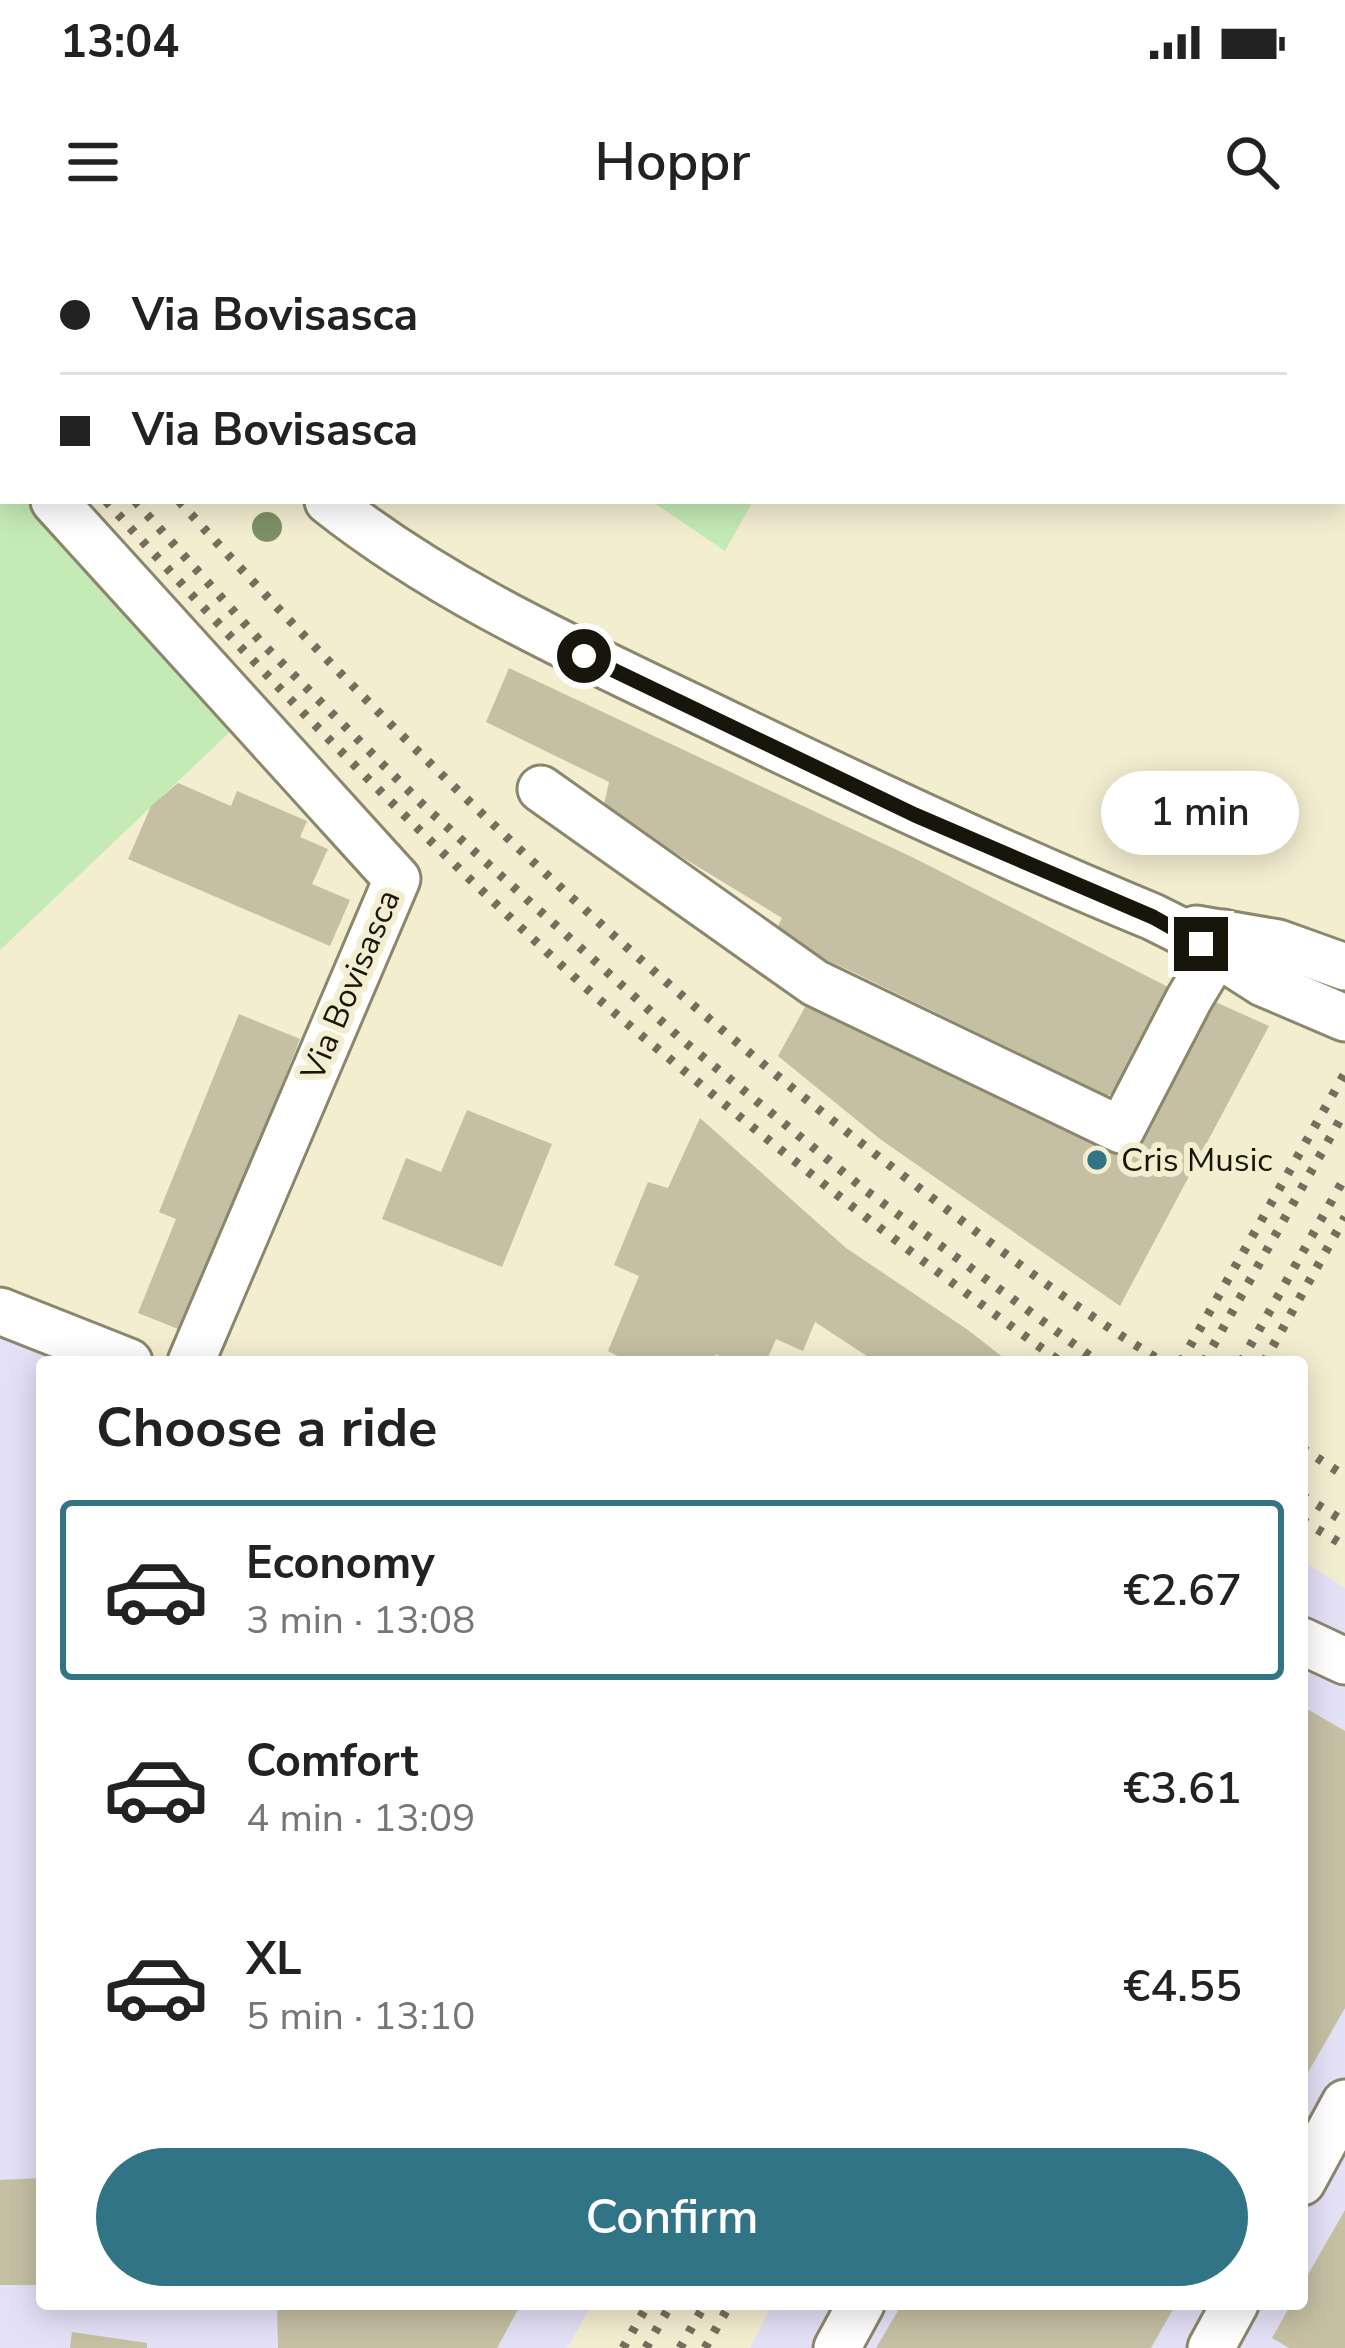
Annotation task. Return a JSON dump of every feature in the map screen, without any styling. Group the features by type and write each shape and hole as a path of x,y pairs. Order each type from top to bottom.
{"street":[{"name":"Via Bovisasca","path":"57,504 398,879 193,1356"},
{"path":"332,504 417,564 500,614 974,842 1153,917 1188,927 1220,943 1263,983 1345,1018"},
{"path":"541,789 815,983 1121,1130 1220,943"},
{"path":"1220,943 1278,943 1345,967"},
{"path":"0,1312 114,1356"},
{"path":"1308,1643 1345,1661"},
{"path":"1308,2171 1345,2103"},
{"path":"837,2348 858,2310"},
{"path":"1211,2348 1232,2310"}],"shaded area":[{"path":"0,1338 48,1356 36,1356 36,2310 589,2310 567,2348 0,2348"},
{"path":"1308,1564 1345,1588 1345,2348 750,2348 770,2310 1308,2310"}],"green space":[{"path":"0,504 43,504 231,731 0,950"},
{"path":"655,504 751,504 725,551"}],"building":[{"path":"509,668 914,858 1176,991 1133,1084 1107,1096 773,936 782,918 603,809 609,782 486,722"},
{"path":"178,783 231,806 237,791 307,821 300,837 328,849 312,884 350,900 330,946 128,859 151,806"},
{"path":"1202,996 1269,1026 1120,1306 880,1139 778,1056 809,1000 1129,1157"},
{"path":"239,1014 300,1039 183,1331 138,1313 176,1219 159,1212"},
{"path":"467,1110 552,1144 502,1267 382,1219 406,1158 441,1172"},
{"path":"700,1118 846,1248 1001,1356 867,1356 815,1322 803,1351 776,1339 769,1356 618,1356 608,1351 639,1276 614,1265 648,1182 668,1188"},
{"path":"1308,1709 1345,1731 1345,2008 1308,2073"},
{"path":"36,2178 36,2285 0,2285 0,2180"},
{"path":"1345,2210 1345,2348 1289,2348 1272,2338 1288,2310 1308,2310 1308,2275"},
{"path":"277,2310 518,2310 497,2348 278,2348"},
{"path":"898,2310 1173,2310 1151,2348 876,2348"},
{"path":"72,2332 147,2343 147,2348 70,2348"}],"railway":[{"path":"109,504 339,750 584,986 825,1186 1053,1356"},
{"path":"138,504 262,643 424,806 681,1039 865,1190 1090,1356"},
{"path":"182,504 434,767 706,1016 994,1246 1153,1356"},
{"path":"1184,1356 1345,1073"},
{"path":"1207,1356 1345,1111"},
{"path":"1244,1356 1345,1177"},
{"path":"1267,1356 1345,1217"},
{"path":"1308,1452 1345,1476"},
{"path":"1308,1499 1345,1522"},
{"path":"1308,1524 1345,1546"},
{"path":"623,2348 645,2310"},
{"path":"646,2348 668,2310"},
{"path":"680,2348 702,2310"},
{"path":"705,2348 727,2310"}],"place":[{"name":"Cris Music","path":"1097,1160"}],"route":[{"path":"584,656 915,815 1153,917 1201,944"}]}
